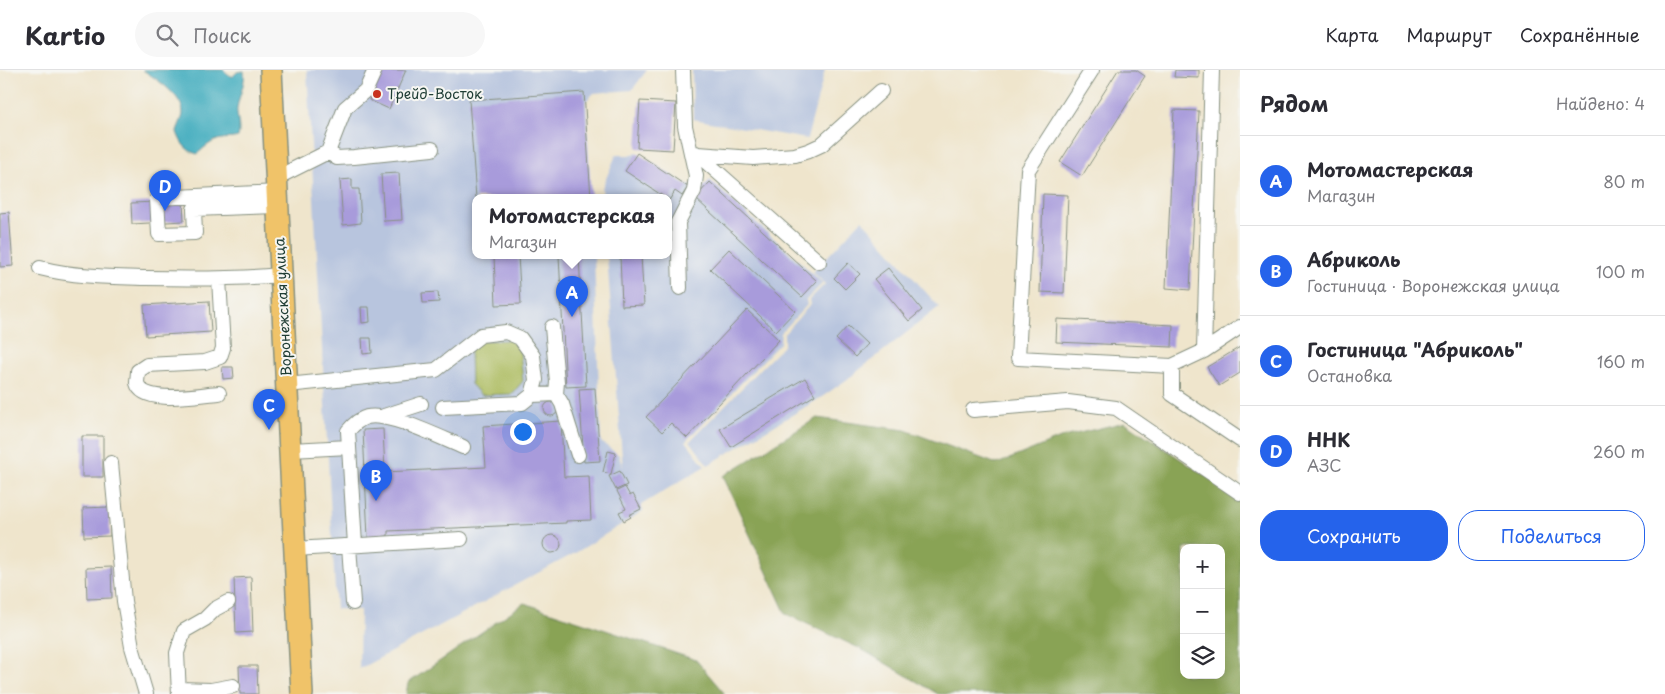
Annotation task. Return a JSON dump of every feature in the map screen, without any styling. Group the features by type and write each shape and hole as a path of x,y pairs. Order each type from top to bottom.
{"highway":[{"name":"Воронежская улица","path":"271,70 302,694"}],"lane":[{"path":"277,192 157,198 158,234 195,233 194,209 277,192 328,152 345,108 366,90 375,70"},
{"path":"680,288 678,222 694,191 696,176 693,150 685,126 683,70"},
{"path":"1092,70 1028,170 1018,358 1172,366 1204,351 1240,327"},
{"path":"1204,351 1212,70"},
{"path":"693,150 753,158 795,155 808,151 821,145 881,91"},
{"path":"328,152 337,158 432,149"},
{"path":"693,150 819,262"},
{"path":"40,268 64,274 110,278 219,279 281,275"},
{"path":"219,279 223,348 220,357 206,362 147,365 138,371 137,383 143,392 159,397 219,393"},
{"path":"552,327 557,382 556,394 562,404 578,455"},
{"path":"287,384 436,370 480,334 506,332 520,338 533,356 536,380 532,395"},
{"path":"1172,366 1172,394 1240,440"},
{"path":"443,407 522,403 532,395 556,394"},
{"path":"973,410 1068,402 1116,408 1240,492"},
{"path":"353,603 350,446 348,431 354,424 366,417 384,416 421,404"},
{"path":"384,416 463,447"},
{"path":"291,450 350,446"},
{"path":"110,463 124,601 132,647 140,680 146,694"},
{"path":"295,549 461,539"},
{"path":"228,602 216,609 205,619 184,631 177,653 179,691 211,690 233,686"}],"shaded area":[{"path":"307,70 647,70 632,90 594,93 586,101 591,194 472,194 472,259 594,259 601,442 619,455 623,471 607,259 672,259 672,194 603,194 602,188 616,155 634,155 636,152 687,185 703,187 710,180 823,283 806,300 807,305 781,333 780,343 686,441 705,466 641,505 643,511 577,552 359,669 360,610 336,609"},
{"path":"692,70 825,70 807,139 693,119"},
{"path":"862,220 939,307 822,397 708,465 690,441 784,345 784,334 810,305 809,300 825,284 813,272"}],"green space":[{"path":"511,340 520,351 523,381 512,394 481,395 471,384 470,351 480,341"},
{"path":"817,418 905,430 997,464 1063,437 1125,422 1240,499 1240,694 938,694 861,649 786,614 723,476"},
{"path":"524,603 696,660 725,694 406,694 408,683"}],"water":[{"path":"143,70 223,70 232,77 237,72 244,71 243,85 237,108 238,137 215,141 197,154 186,148 177,132 183,113 179,100 168,88"}],"building":[{"path":"383,70 406,70 389,109 369,100"},
{"path":"1118,70 1136,70 1145,76 1082,176 1060,162"},
{"path":"1175,70 1199,70 1199,78 1174,77"},
{"path":"584,92 591,194 476,194 469,100"},
{"path":"640,101 676,103 673,150 637,148"},
{"path":"1174,110 1199,111 1190,290 1166,288"},
{"path":"637,153 688,187 682,196 675,191 672,196 672,194 660,194 625,171"},
{"path":"399,173 402,220 384,221 381,174"},
{"path":"352,179 352,189 359,189 361,223 343,225 340,180"},
{"path":"710,182 817,281 802,297 695,198"},
{"path":"1043,194 1068,195 1064,293 1040,292"},
{"path":"183,201 184,221 132,224 131,203"},
{"path":"9,212 13,266 0,267 0,213"},
{"path":"729,249 795,311 776,331 710,269"},
{"path":"494,259 518,259 521,304 496,305"},
{"path":"559,259 579,259 586,386 566,387"},
{"path":"620,259 641,259 644,305 622,306"},
{"path":"848,263 860,274 845,289 834,278"},
{"path":"888,268 922,310 909,321 874,279"},
{"path":"438,292 439,302 423,303 422,293"},
{"path":"209,301 211,332 146,336 144,305"},
{"path":"361,307 369,307 370,322 362,323"},
{"path":"747,310 779,340 687,438 671,423 662,432 646,417"},
{"path":"1057,319 1173,325 1172,347 1056,342"},
{"path":"848,326 867,344 855,357 836,339"},
{"path":"362,338 371,338 372,353 363,354"},
{"path":"1240,347 1240,373 1219,386 1207,367"},
{"path":"222,367 233,367 234,378 223,379"},
{"path":"805,378 815,395 731,447 720,429"},
{"path":"595,388 600,461 584,462 579,389"},
{"path":"551,402 556,404 558,409 556,414 551,416 546,414 544,409 546,404"},
{"path":"561,421 564,477 589,476 591,520 566,521 566,523 388,531 388,536 368,538 363,430 383,429 385,472 486,467 483,426"},
{"path":"82,436 103,436 103,477 82,477"},
{"path":"608,451 616,453 611,474 603,472"},
{"path":"620,471 627,485 616,490 609,476"},
{"path":"625,487 630,496 633,494 641,509 629,515 631,517 624,521 619,512 626,509 617,491"},
{"path":"109,507 110,536 84,537 83,508"},
{"path":"552,535 558,538 561,544 558,550 552,553 546,550 543,544 546,538"},
{"path":"111,567 112,598 87,599 86,568"},
{"path":"251,577 253,632 236,633 234,578"},
{"path":"239,666 257,666 258,694 240,694"}],"place":[{"name":"Трейд-Восток","path":"377,94"},
{"name":"ННК","path":"165,211"},
{"name":"Мотомастерская","path":"572,317"},
{"name":"Гостиница \"Абриколь\"","path":"269,430"},
{"name":"Абриколь","path":"376,501"}]}
